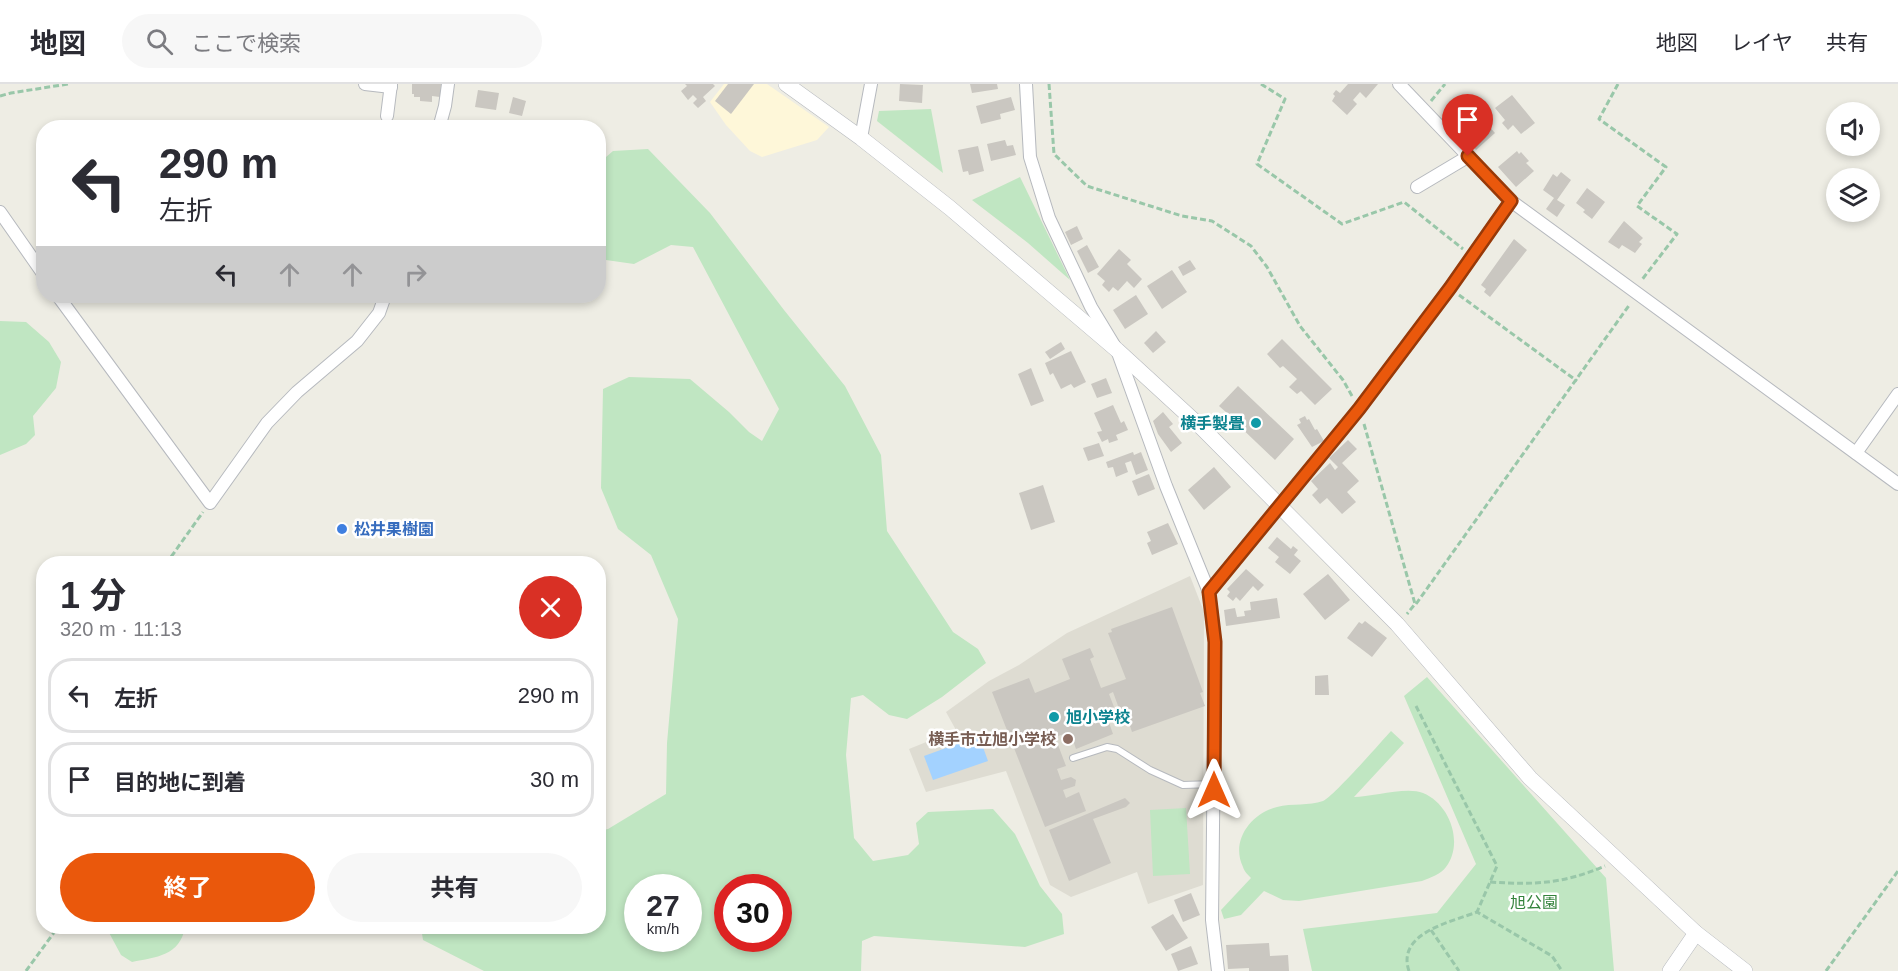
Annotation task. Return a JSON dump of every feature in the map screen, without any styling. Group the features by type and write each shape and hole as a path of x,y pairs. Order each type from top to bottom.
{"street":[{"path":"365,84 391,86 387,116"},
{"path":"442,120 446,106 448,84"},
{"path":"786,84 861,138 950,208 1117,350 1202,428 1397,624 1530,778 1696,933 1745,971"},
{"path":"861,138 871,84"},
{"path":"1026,84 1029,157 1049,218 1091,307 1117,350 1209,592 1215,642 1212,920 1218,971"},
{"path":"1399,84 1511,201 1898,484"},
{"path":"1417,187 1468,156"},
{"path":"1209,592 1359,409 1450,288 1511,201"},
{"path":"0,212 36,264"},
{"path":"63,303 210,503 267,423 297,392 357,341 379,314 383,303"},
{"path":"1856,453 1898,394"},
{"path":"1670,971 1696,933"}],"lane":[{"path":"1073,758 1107,747 1117,748 1150,770 1183,785 1214,784"}],"path":[{"path":"0,96 68,84"},
{"path":"1049,84 1054,154 1087,186 1182,216 1212,221 1251,246 1267,267 1300,326 1342,380 1359,409 1415,604"},
{"path":"1261,84 1285,99 1257,164 1342,224 1404,202 1473,256"},
{"path":"1424,109 1445,84"},
{"path":"1397,624 1415,604 1577,381 1636,291 1677,234 1637,206 1666,167 1599,119 1618,84"},
{"path":"1450,288 1577,381"},
{"path":"172,556 210,503"},
{"path":"1409,971 1407,963 1411,944 1431,930 1477,912 1497,866 1416,705"},
{"path":"1490,882 1536,885 1581,877 1619,861"},
{"path":"1826,971 1898,871"},
{"path":"1477,912 1552,956 1562,971"},
{"path":"1431,930 1459,971"},
{"path":"26,971 53,934"}],"shaded area":[{"path":"724,84 767,84 829,127 817,140 762,157 750,151 726,125 710,102"},
{"name":"横手市立旭小学校","path":"1190,576 1204,612 1203,885 1148,904 1137,872 1071,897 1050,885 1006,771 926,792 909,749 956,730 946,712 989,681 1019,665 1067,633"}],"green space":[{"path":"931,109 943,173 877,121 879,111"},
{"path":"648,149 710,213 845,386 881,455 887,531 953,632 978,649 986,663 942,697 907,719 889,715 863,695 851,698 846,755 854,838 873,861 908,855 919,844 916,823 928,812 993,809 1015,834 1040,886 1062,914 1064,934 1025,947 874,936 862,941 861,971 484,971 423,940 422,934 606,934 606,829 666,794 667,743 678,619 651,555 618,529 601,488 603,389 629,377 690,379 762,441 779,409 693,247 671,245 634,264 606,260 606,157 613,151"},
{"path":"1020,177 1070,280 1028,243 972,200"},
{"path":"0,321 26,322 49,342 61,362 56,388 33,416 35,435 26,444 0,455"},
{"name":"旭公園","path":"1427,677 1606,878 1614,971 1312,971 1303,929 1437,913 1476,864 1404,696"},
{"path":"1391,731 1404,743 1354,797 1416,791 1432,798 1447,815 1454,836 1454,847 1446,867 1435,876 1422,881 1299,901 1283,900 1264,891 1241,915 1224,919 1221,910 1251,878 1244,868 1239,847 1241,838 1252,822 1259,815 1277,807 1312,803 1328,798"},
{"path":"1186,808 1190,874 1153,876 1150,810"},
{"path":"110,934 183,934 178,944 166,954 132,962 121,955"}],"water":[{"path":"979,736 988,761 933,780 924,756"}],"building":[{"path":"412,84 441,84 440,97 432,96 432,102 420,101 420,97 414,97 412,94"},
{"path":"685,84 713,84 715,86 703,97 706,101 698,108 693,103 697,99 693,95 688,100 681,91 687,86"},
{"path":"728,84 754,84 731,114 715,101"},
{"path":"900,84 923,85 922,103 899,101"},
{"path":"970,84 997,84 998,89 972,93"},
{"path":"1348,84 1378,84 1366,98 1360,92 1353,100 1357,104 1347,115 1332,101 1336,90 1340,93"},
{"path":"478,90 499,93 496,110 475,107"},
{"path":"1512,95 1535,123 1521,134 1513,125 1508,130 1502,123 1505,120 1495,108"},
{"path":"513,97 526,101 522,116 509,113"},
{"path":"1011,97 1015,110 1000,114 1001,119 981,124 976,106"},
{"path":"1478,114 1495,133 1476,150 1459,131"},
{"path":"1005,140 1007,146 1013,145 1016,155 991,161 987,144"},
{"path":"978,146 984,171 969,175 968,171 963,172 958,150"},
{"path":"1517,151 1529,161 1526,163 1534,171 1516,187 1498,167"},
{"path":"1561,172 1571,180 1557,200 1565,205 1557,217 1546,209 1554,198 1543,190 1553,174 1557,177"},
{"path":"1587,188 1605,202 1592,219 1576,203"},
{"path":"1624,221 1643,238 1639,242 1642,244 1635,253 1622,245 1619,249 1608,242"},
{"path":"1077,226 1083,239 1071,245 1065,232"},
{"path":"1514,239 1527,250 1490,297 1481,285"},
{"path":"1087,245 1099,267 1088,273 1077,251"},
{"path":"1119,249 1131,260 1127,264 1142,279 1134,288 1127,281 1118,291 1113,287 1109,292 1102,285 1105,281 1097,274"},
{"path":"1190,260 1196,269 1183,276 1178,267"},
{"path":"1172,270 1187,292 1162,309 1147,286"},
{"path":"1136,295 1148,314 1125,329 1113,310"},
{"path":"1156,331 1166,342 1153,353 1144,343"},
{"path":"1282,339 1332,389 1315,405 1301,391 1297,394 1289,387 1297,379 1283,366 1280,368 1267,354"},
{"path":"1061,342 1065,349 1050,359 1045,352"},
{"path":"1071,351 1086,382 1074,388 1071,384 1061,389 1053,373 1050,375 1045,363"},
{"path":"1031,368 1044,401 1031,406 1018,374"},
{"path":"1106,378 1112,393 1097,398 1091,384"},
{"name":"横手製畳","path":"1238,386 1294,439 1275,460 1235,422 1233,423 1225,416 1227,413 1219,406"},
{"path":"1113,405 1121,423 1124,421 1128,430 1116,435 1118,440 1109,443 1108,439 1102,442 1097,432 1102,431 1094,413"},
{"path":"1163,412 1173,424 1169,427 1182,443 1171,452 1158,434 1153,421"},
{"path":"1305,416 1324,441 1312,447 1297,425 1301,423 1299,419"},
{"path":"1348,440 1357,449 1342,463 1359,481 1347,492 1356,502 1342,514 1327,498 1320,504 1312,495 1318,489 1311,481 1330,463 1335,470 1338,467 1329,458"},
{"path":"1099,443 1104,456 1088,461 1083,448"},
{"path":"1133,452 1134,455 1141,452 1148,470 1136,475 1131,461 1125,463 1128,472 1116,477 1113,467 1108,468 1106,462"},
{"path":"1214,467 1231,487 1204,510 1188,490"},
{"path":"1149,474 1155,489 1138,496 1132,481"},
{"path":"1043,485 1055,522 1031,530 1019,493"},
{"path":"1168,523 1178,544 1152,555 1147,543 1151,541 1147,532"},
{"path":"1277,537 1291,549 1293,546 1298,550 1294,555 1301,561 1290,574 1275,562 1279,557 1268,548"},
{"path":"1246,569 1264,585 1258,591 1253,586 1240,601 1236,597 1233,601 1227,596 1230,592 1227,589"},
{"path":"1328,574 1350,600 1325,620 1303,594"},
{"path":"1277,598 1280,618 1226,626 1224,610 1235,608 1237,617 1245,616 1244,611 1251,610 1250,602"},
{"name":"旭小学校","path":"1172,607 1203,692 1200,693 1205,706 1132,732 1129,723 1125,725 1113,692 1109,694 1114,707 1105,711 1113,734 1076,749 1070,732 1055,737 1066,766 1057,769 1061,780 1071,777 1076,780 1075,786 1063,790 1066,798 1079,792 1086,811 1045,827 992,692 1029,678 1035,693 1070,679 1062,659 1090,648 1094,657 1090,659 1101,688 1126,679 1108,633 1112,632 1111,629"},
{"path":"1365,621 1387,638 1372,657 1347,638 1359,622 1362,624"},
{"path":"1328,675 1329,695 1315,695 1315,676"},
{"path":"1125,798 1130,803 1126,807 1093,819 1111,863 1069,881 1049,830"},
{"path":"1191,893 1200,915 1183,922 1174,900"},
{"path":"1173,914 1188,938 1166,951 1151,927"},
{"path":"1269,943 1270,956 1288,955 1289,971 1228,969 1226,945"},
{"path":"1191,946 1198,964 1178,971 1171,954"}],"place":[{"name":"横手製畳","path":"1256,423"},
{"name":"松井果樹園","path":"342,529"},
{"name":"旭小学校","path":"1054,717"},
{"name":"横手市立旭小学校","path":"1068,739"}],"route":[{"path":"1214,790 1215,642 1209,592 1359,409 1450,288 1511,201 1468,156"}]}
